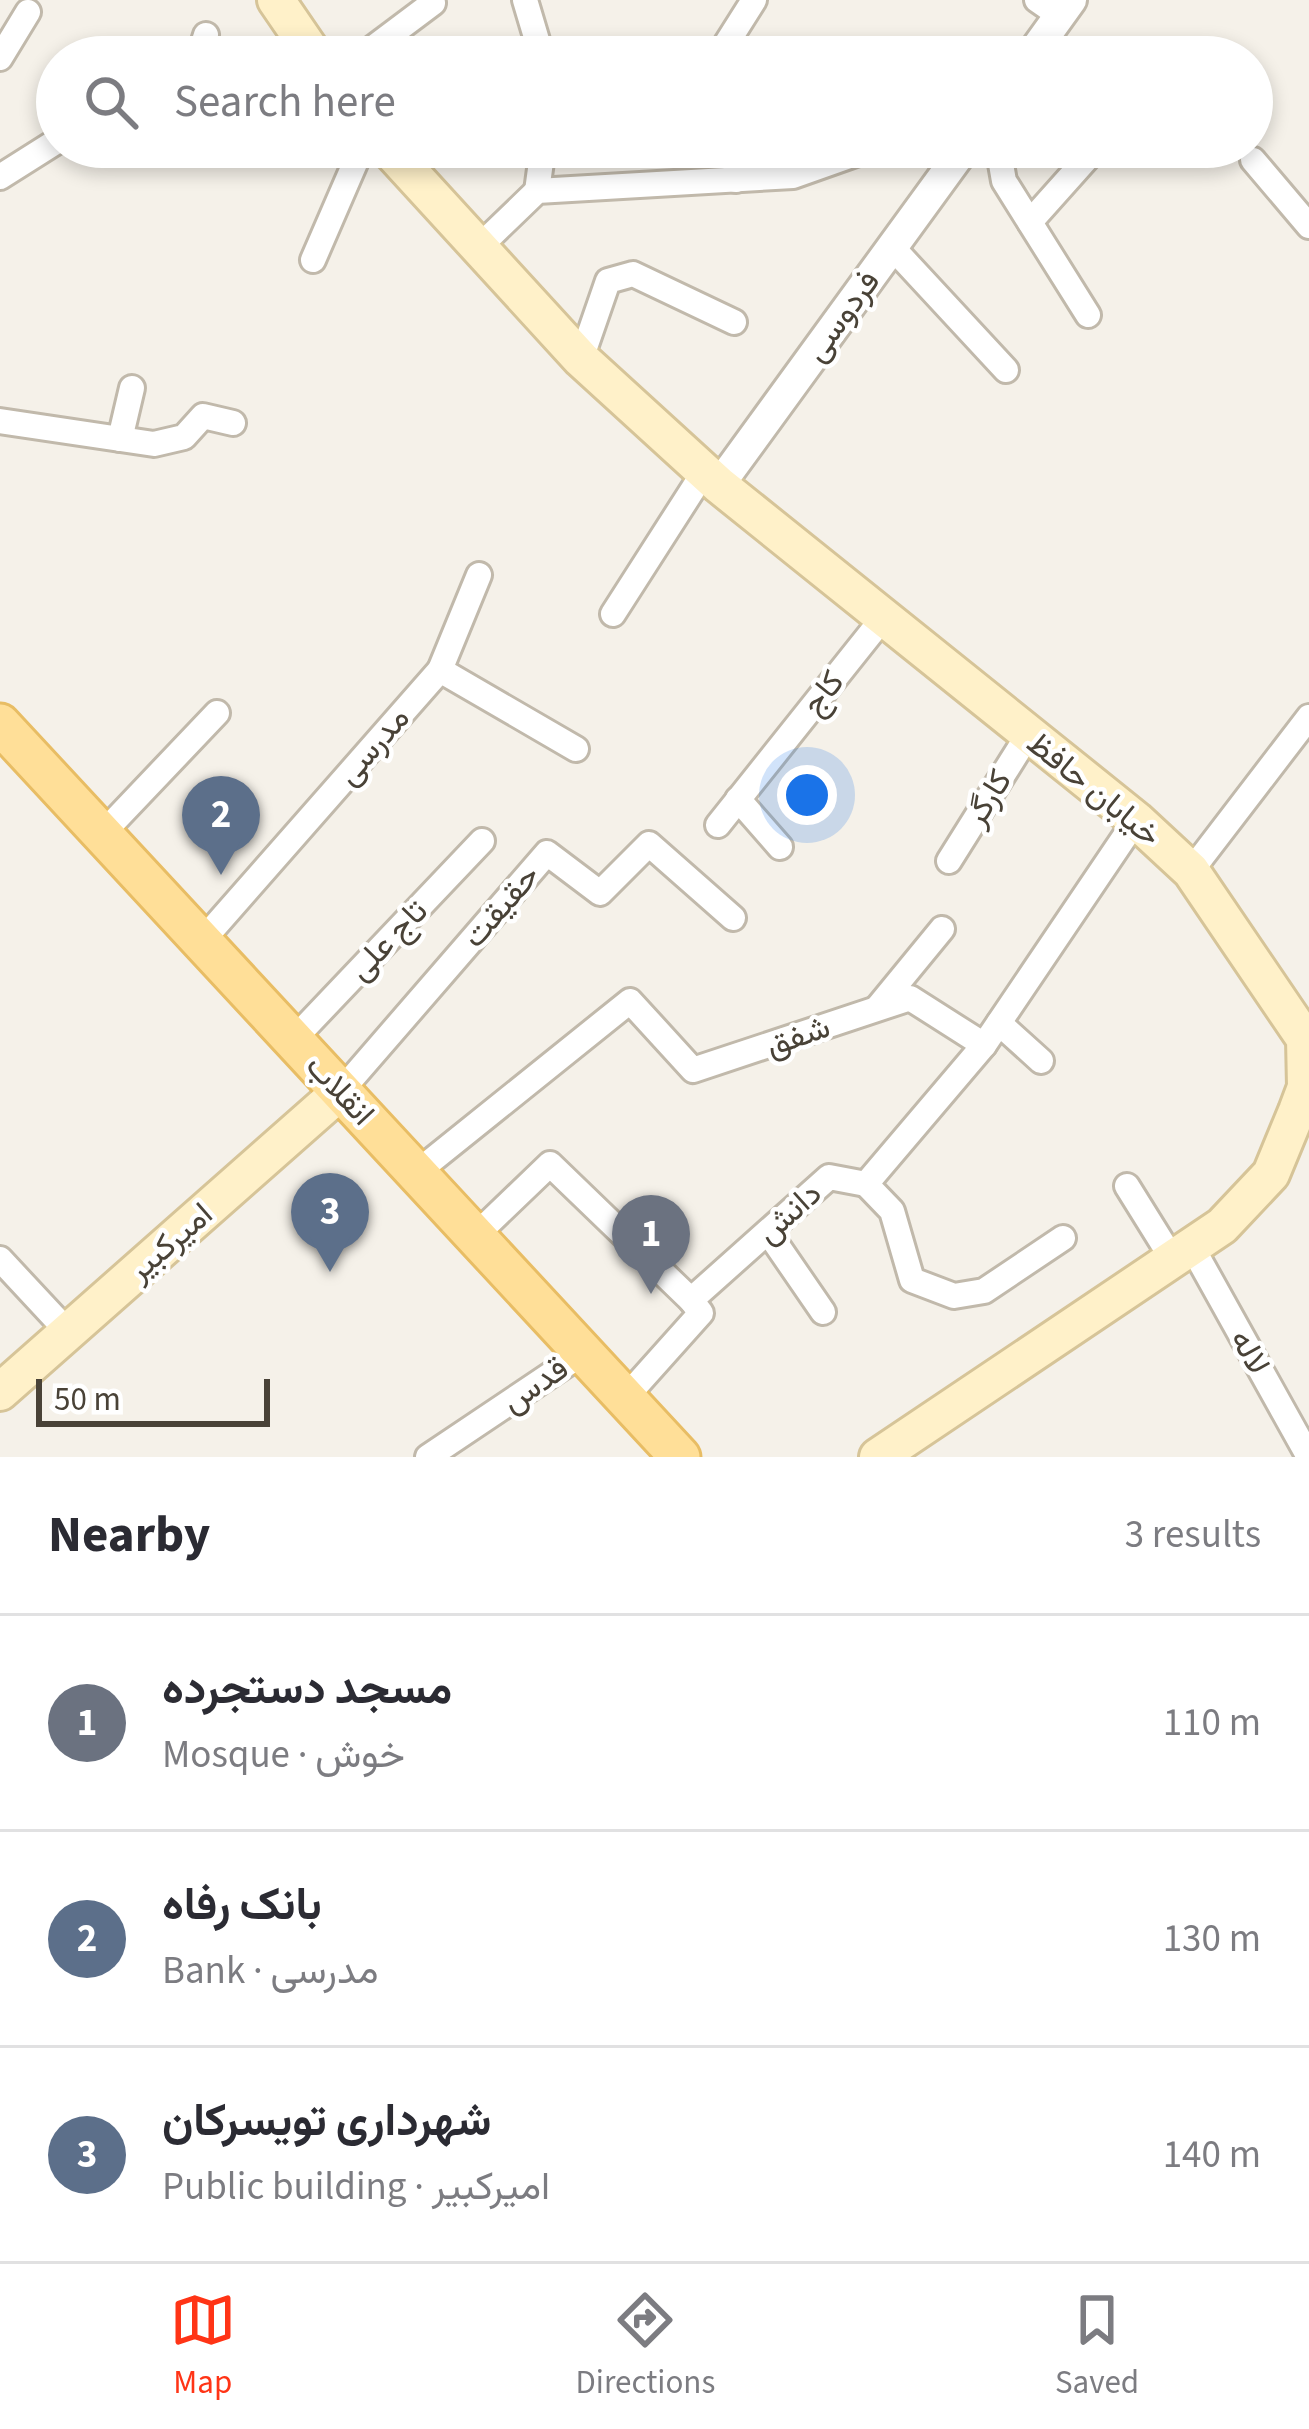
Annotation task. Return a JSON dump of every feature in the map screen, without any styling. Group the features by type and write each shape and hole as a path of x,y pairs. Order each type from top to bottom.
{"main road":[{"path":"276,0 301,36"},
{"name":"خیابان حافظ","path":"406,168 581,359 712,478 1136,820 1191,871 1308,1039 1306,1088 1271,1174 1222,1226 878,1457"},
{"name":"انقلاب","path":"0,724 680,1457"},
{"name":"امیرکبیر","path":"0,1393 340,1091"}],"street":[{"path":"525,0 536,36"},
{"path":"731,36 754,0"},
{"path":"389,36 433,3"},
{"path":"1040,36 1056,5"},
{"path":"0,58 28,12"},
{"path":"0,177 36,154"},
{"path":"314,260 353,168"},
{"path":"479,247 537,191 540,168"},
{"path":"736,168 736,180"},
{"path":"537,191 794,176 816,168"},
{"name":"فردوسی","path":"712,478 949,168"},
{"path":"1002,168 1004,181 1088,315"},
{"path":"1030,222 1078,168"},
{"path":"1259,168 1309,226"},
{"path":"892,247 1006,370"},
{"path":"581,359 608,281 632,274 734,322"},
{"path":"120,439 132,388"},
{"path":"0,421 154,444 184,437 203,416 233,423"},
{"path":"613,614 712,478"},
{"name":"مدرسی","path":"202,941 440,670 478,575"},
{"name":"کاج","path":"718,824 883,618"},
{"path":"440,670 576,749"},
{"path":"102,834 217,713"},
{"path":"1191,871 1309,717"},
{"name":"کارگر","path":"949,861 1028,735"},
{"path":"738,799 780,848"},
{"path":"984,1045 1136,820"},
{"name":"تاج علی","path":"293,1040 482,841"},
{"name":"حقیقت","path":"340,1091 548,853 600,892 649,844 733,918"},
{"path":"876,1009 942,929"},
{"name":"شفق","path":"416,1173 630,1001 693,1070 910,998 984,1045"},
{"path":"999,1023 1041,1061"},
{"name":"دانش","path":"625,1398 696,1306 768,1232 830,1177 866,1184 984,1045"},
{"path":"475,1236 550,1164 696,1306"},
{"path":"866,1184 892,1210 913,1280 954,1296 984,1291 1063,1238"},
{"name":"لاله","path":"1126,1186 1183,1253 1309,1457"},
{"path":"768,1232 823,1312"},
{"path":"0,1259 68,1332"},
{"name":"قدس","path":"428,1457 583,1352"}],"place":[{"name":"بانک رفاه","path":"221,875"},
{"name":"شهرداری تویسرکان","path":"330,1272"},
{"name":"مسجد دستجرده","path":"651,1294"}]}
